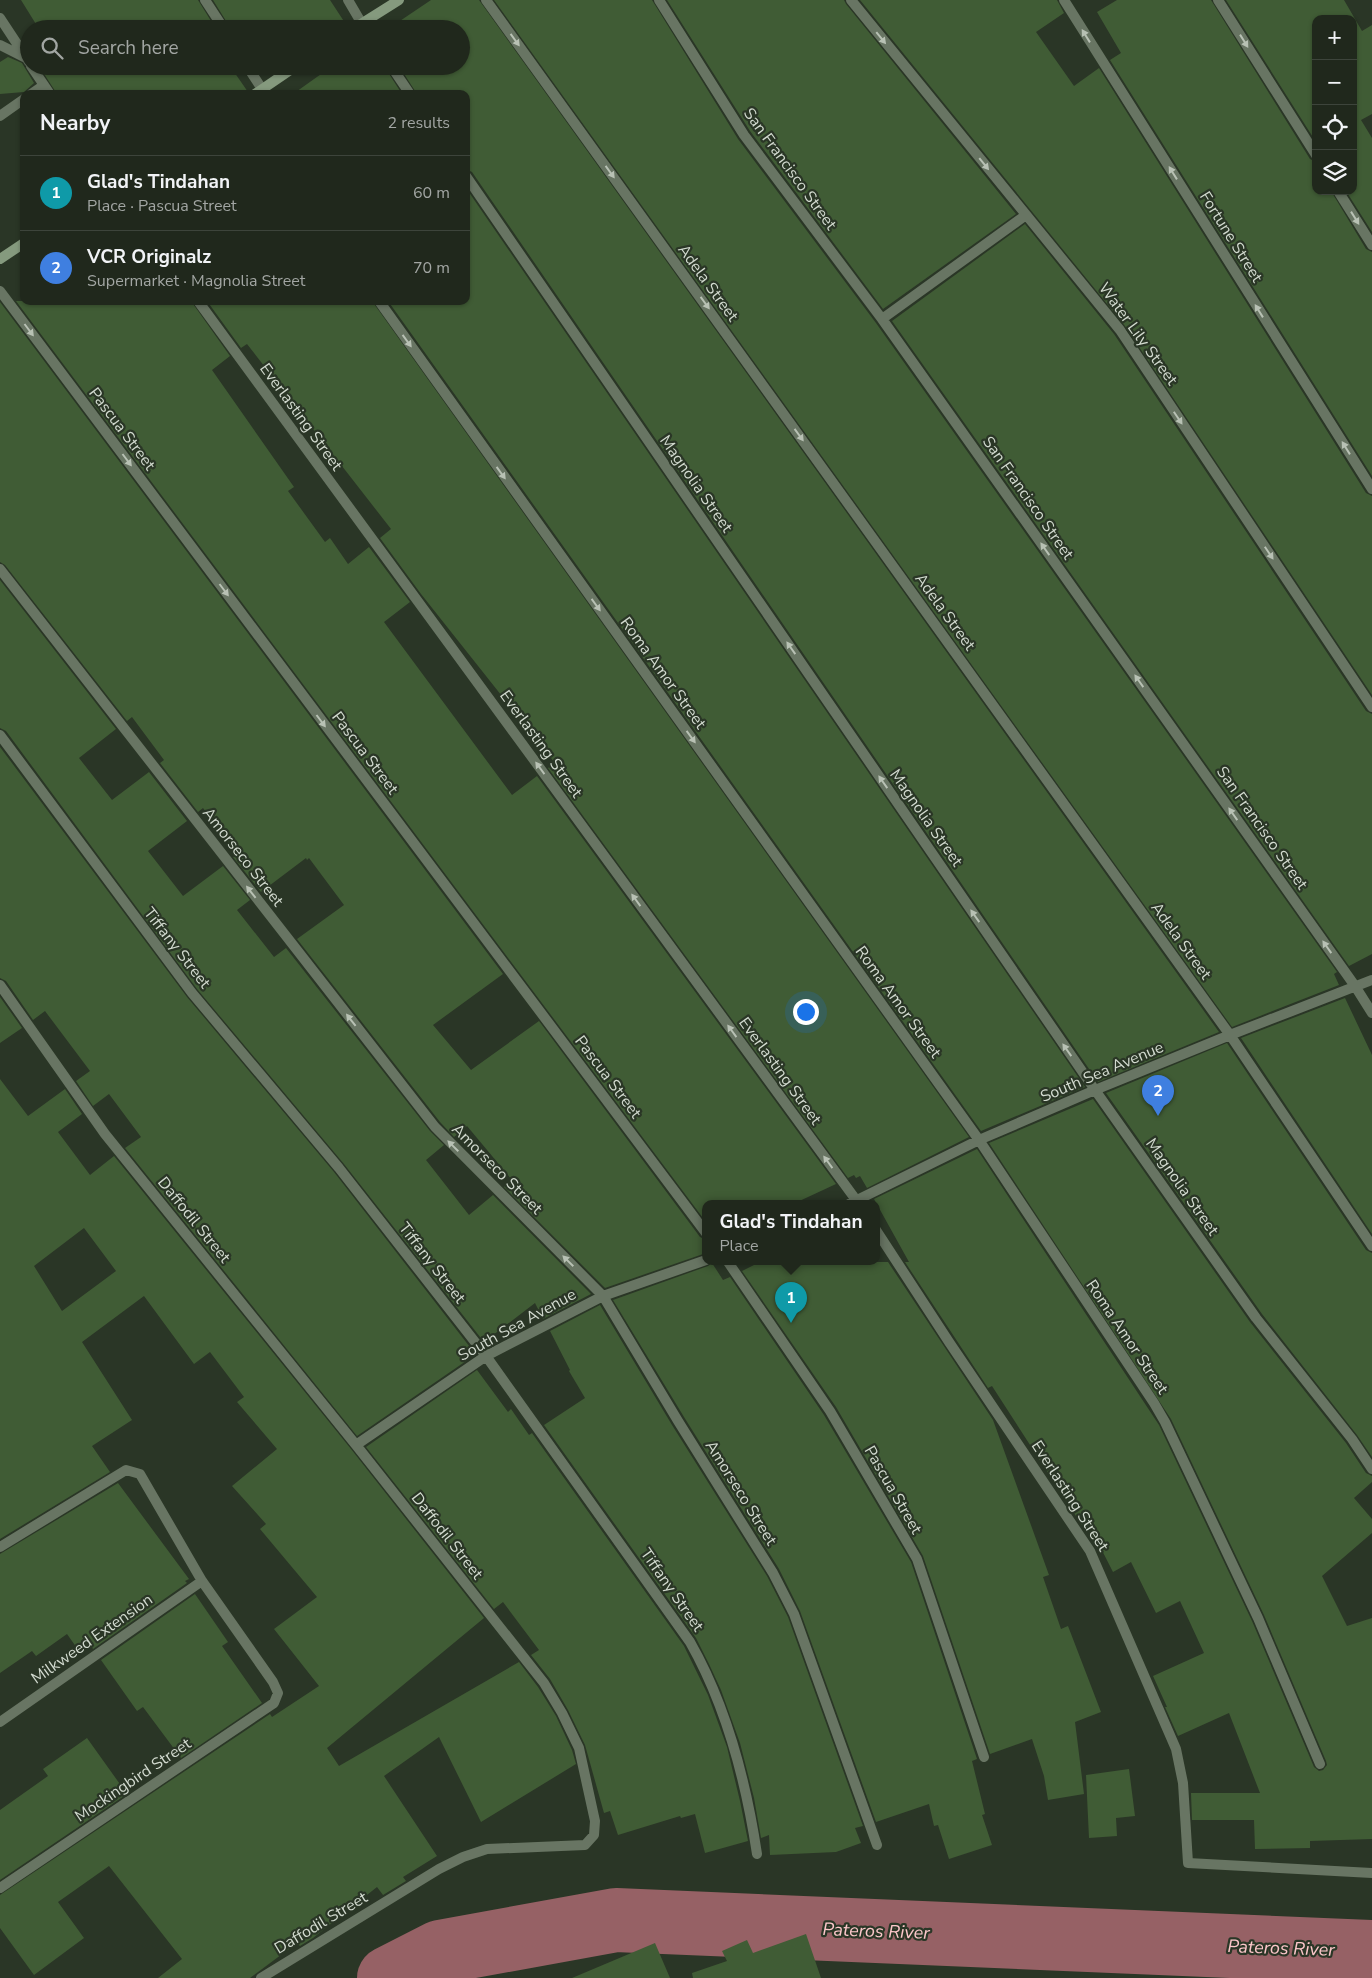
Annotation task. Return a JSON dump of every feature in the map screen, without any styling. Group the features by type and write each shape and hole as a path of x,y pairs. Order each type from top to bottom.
{"street":[{"path":"205,0 218,20"},
{"path":"348,0 357,20"},
{"path":"370,20 399,0"},
{"name":"Adela Street","path":"486,0 1230,1035 1372,1246"},
{"name":"San Francisco Street","path":"659,0 744,135 882,319 1355,986 1372,1013"},
{"name":"Water Lily Street","path":"851,0 1120,330 1372,707"},
{"name":"Fortune Street","path":"1064,0 1372,489"},
{"path":"1218,0 1313,150"},
{"path":"0,18 20,49"},
{"path":"0,45 20,57"},
{"path":"37,75 47,90"},
{"path":"251,75 258,90"},
{"path":"262,90 283,75"},
{"path":"397,75 407,90"},
{"path":"37,90 44,85"},
{"path":"0,116 20,102"},
{"name":"Magnolia Street","path":"470,182 1095,1090 1256,1318 1352,1439 1372,1469"},
{"path":"1341,195 1372,245"},
{"path":"882,319 1026,216"},
{"path":"0,259 20,246"},
{"name":"Pascua Street","path":"0,291 702,1227"},
{"name":"Everlasting Street","path":"201,305 853,1200"},
{"name":"Roma Amor Street","path":"382,305 978,1140 1165,1422 1258,1618 1320,1764"},
{"name":"Amorseco Street","path":"0,569 435,1128 603,1296 773,1573 794,1614 877,1845"},
{"name":"Tiffany Street","path":"0,736 192,993 339,1168 486,1356 690,1642 702,1662 711,1684 743,1776 757,1854"},
{"name":"South Sea Avenue","path":"861,1200 978,1140 1230,1035 1372,980"},
{"name":"Daffodil Street","path":"0,985 105,1134 356,1445 544,1683 562,1713 579,1748 595,1821 594,1835 585,1845 487,1849 463,1858 438,1869 261,1978"},
{"name":"Everlasting Street","path":"880,1236 949,1342 1090,1550 1176,1749 1183,1783 1188,1863 1372,1872"},
{"name":"South Sea Avenue","path":"356,1445 486,1356 603,1296 702,1261"},
{"name":"Pascua Street","path":"730,1265 830,1411 916,1559 984,1757"},
{"path":"0,1547 126,1470 140,1474 202,1581"},
{"name":"Mockingbird Street","path":"0,1888 274,1703 278,1693 273,1682 202,1581"},
{"name":"Milkweed Extension","path":"0,1722 202,1581"}],"building":[{"path":"21,0 198,0 210,20 33,20"},
{"path":"213,0 330,0 343,20 225,20"},
{"path":"431,0 479,0 1219,1032 1098,1082 470,171 470,90 414,90 405,75 470,75 470,20 401,20"},
{"path":"494,0 652,0 738,139 876,323 1337,972 1334,974 1339,985 1232,1027"},
{"path":"667,0 844,0 1016,214 883,309 750,131"},
{"path":"860,0 1057,0 1064,13 1036,32 1074,86 1099,68 1366,493 1372,496 1372,695 1125,326"},
{"path":"1117,0 1211,0 1312,160 1312,195 1333,195 1366,249 1372,252 1372,476 1110,60 1121,53 1097,12"},
{"path":"1226,0 1344,0 1353,15 1312,15 1312,136"},
{"path":"1357,22 1362,31 1372,25 1372,114 1361,120 1372,138 1372,232 1349,195 1357,195"},
{"path":"8,57 20,62 20,75 29,75 34,83 26,90 20,90 20,92 0,94 0,62"},
{"path":"45,75 236,75 247,90 54,90"},
{"path":"320,75 390,75 399,90 299,90"},
{"path":"470,194 1085,1087 981,1131 391,305 470,305"},
{"path":"1025,224 1114,334 1366,711 1372,714 1372,954 1349,966 892,321"},
{"path":"16,301 20,301 20,305 194,305 230,356 212,370 294,487 288,491 325,542 330,538 348,564 369,547 410,602 384,622 512,795 537,776 836,1184 802,1200 702,1200 702,1217"},
{"path":"0,302 503,974 433,1025 471,1070 539,1021 702,1238 702,1254 605,1288 504,1187 512,1180 467,1126 454,1137 440,1122 297,939 344,905 309,858 307,860 306,858 261,892 233,857 238,854 203,808 198,812 160,763 164,760 132,717 127,721 5,565 0,562"},
{"path":"210,305 375,305 969,1137 867,1188 860,1176 856,1178 854,1175 848,1178 548,768 555,763 421,594 380,538 391,529 247,344 241,348"},
{"path":"0,580 116,729 79,758 112,800 149,772 187,821 148,851 183,896 223,866 250,900 237,910 274,957 286,948 430,1131 444,1145 426,1160 469,1215 493,1195 591,1294 543,1319 535,1303 484,1342 344,1164 197,989 6,731 0,728"},
{"path":"0,747 187,997 334,1172 473,1351 466,1356 469,1359 357,1436 125,1148 141,1137 109,1094 93,1106 76,1081 90,1071 45,1011 33,1020 6,981 0,978"},
{"path":"0,997 22,1028 0,1043"},
{"path":"1345,998 1372,1055 1372,1234 1241,1038"},
{"path":"1227,1043 1366,1250 1372,1253 1372,1457 1357,1435 1262,1314 1106,1093"},
{"path":"0,1079 28,1116 65,1089 82,1114 58,1132 90,1175 114,1156 351,1449 484,1618 327,1748 339,1766 519,1662 538,1687 556,1716 572,1750 576,1764 481,1822 439,1737 384,1776 437,1856 403,1877 406,1881 383,1895 377,1887 313,1938 300,1946 297,1943 250,1978 158,1978 182,1959 109,1866 58,1902 84,1938 34,1975 0,1928 0,1895 270,1714 272,1717 319,1686 274,1629 317,1597 260,1529 266,1524 232,1486 277,1449 237,1402 244,1397 210,1352 194,1364 144,1296 82,1342 132,1420 92,1446 110,1472 0,1539","holes":["84,1228 116,1271 62,1311 34,1266"]},
{"path":"1093,1099 1250,1322 1346,1443 1366,1473 1372,1476 1372,1482 1354,1498 1372,1519 1372,1533 1322,1576 1347,1626 1372,1618 1372,1839 1310,1841 1310,1848 1255,1849 1254,1820 1192,1820 1191,1793 1260,1793 1229,1713 1178,1736 1165,1707 1167,1707 1153,1676 1204,1653 1180,1601 1156,1613 1131,1562 1113,1572 1090,1527 1085,1530 992,1386 988,1388 905,1262 909,1262 880,1210 880,1200 874,1199 977,1149 1159,1425 1252,1621 1314,1767 1319,1771 1323,1770 1327,1765 1326,1761 1264,1615 1171,1419 989,1143"},
{"path":"880,1262 888,1262 993,1420 1049,1575 1043,1577 1061,1629 1068,1626 1101,1712 1075,1722 1084,1794 1048,1800 1044,1776 1032,1739 990,1754 923,1556 836,1407 742,1271 754,1265 880,1265"},
{"path":"713,1265 723,1280 730,1277 824,1415 911,1562 977,1759 972,1761 985,1814 982,1815 992,1845 949,1859 938,1825 934,1826 929,1804 876,1822 800,1611 779,1569 613,1300"},
{"path":"600,1305 672,1425 767,1576 788,1617 863,1826 855,1828 861,1843 836,1852 770,1855 769,1835 761,1838 754,1798 740,1743 721,1690 696,1638 544,1425 585,1398 569,1371 550,1331"},
{"path":"477,1370 508,1412 511,1409 529,1435 532,1433 684,1646 708,1695 727,1747 748,1841 705,1853 695,1814 681,1818 680,1816 618,1835 610,1811 604,1813 585,1745 550,1679 531,1655 539,1650 503,1602 494,1609 366,1447"},
{"path":"118,1483 189,1579 185,1581 187,1583 93,1649 90,1644 79,1651 67,1634 36,1656 32,1651 0,1673 0,1554"},
{"path":"195,1594 228,1642 222,1646 262,1703 181,1758 143,1707 137,1711 101,1660"},
{"path":"87,1738 127,1794 0,1880 0,1810 48,1776 43,1769"},
{"path":"1129,1769 1135,1816 1116,1818 1117,1836 1089,1838 1086,1775"},
{"path":"806,1934 821,1978 693,1978 692,1973 727,1961 722,1951 747,1940 753,1953"},
{"path":"655,1943 670,1978 572,1978"}],"waterway":[{"name":"Pateros River","path":"389,1978 440,1952 616,1920 1372,1952"}],"place":[{"name":"VCR Originalz","path":"1158,1116"},
{"name":"Glad's Tindahan","path":"791,1323"}]}
